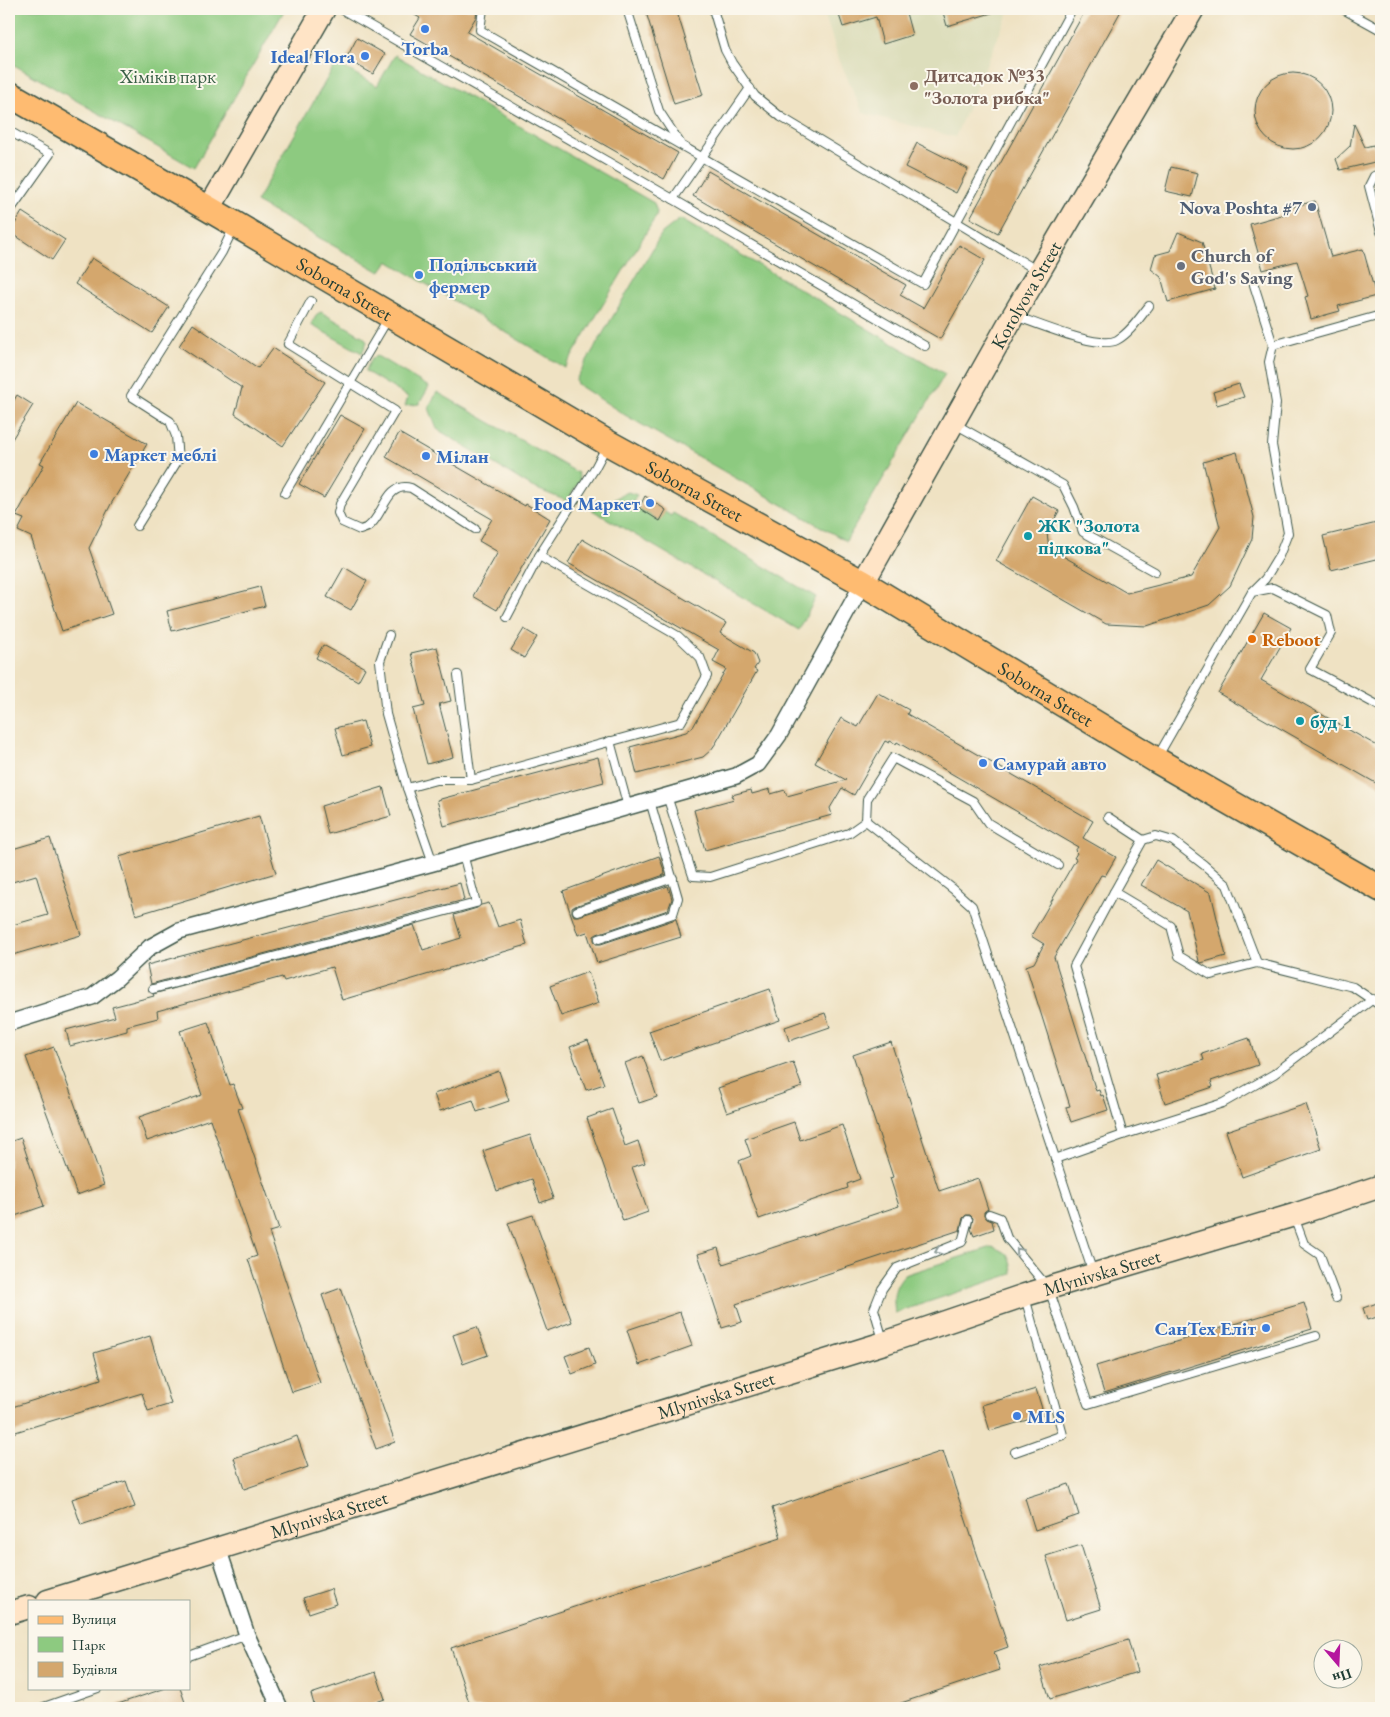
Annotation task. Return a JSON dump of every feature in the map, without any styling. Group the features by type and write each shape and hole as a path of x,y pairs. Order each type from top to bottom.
{"main road":[{"path":"209,209 324,9"},
{"name":"Korolyova Street","path":"863,583 1013,316 1193,9"},
{"name":"Soborna Street","path":"9,94 608,443 863,583 1156,760 1381,889"},
{"name":"Mlynivska Street","path":"51,1600 884,1343 1024,1296 1294,1215 1381,1186"},
{"path":"9,1613 28,1607"}],"street":[{"path":"9,1023 92,998 150,947 179,931 433,863 736,776 758,764 779,735 863,583"},
{"path":"218,1548 248,1635 280,1708"}],"lane":[{"path":"341,9 674,199 925,346"},
{"path":"483,9 480,30 923,284 958,223 1072,9"},
{"path":"627,9 659,111 682,146"},
{"path":"713,9 725,50 732,63 755,96 781,117 1040,272"},
{"path":"1343,9 1381,30"},
{"path":"674,199 750,88"},
{"path":"9,131 50,154 9,212"},
{"path":"1381,173 1374,176 1369,186 1381,232"},
{"path":"137,526 178,460 176,436 170,421 131,396 222,252 235,226"},
{"path":"1156,760 1252,592 1265,579 1288,533 1272,445 1276,403 1269,362 1272,345 1254,285"},
{"path":"311,301 288,344 395,411 340,504 338,513 342,522 360,530 368,527 393,491 405,486 475,528"},
{"path":"1013,316 1075,337 1102,342 1114,342 1125,335 1149,306"},
{"path":"1272,345 1381,315"},
{"path":"285,493 390,316"},
{"path":"954,423 1063,485 1074,507 1083,532 1155,572"},
{"path":"507,617 539,556 595,468 608,443"},
{"path":"407,788 436,780 471,780 681,722 707,676 700,657 678,636 539,556"},
{"path":"1252,592 1273,588 1327,614 1331,633 1310,669 1381,707"},
{"path":"389,634 380,661 386,714 407,788 433,863"},
{"path":"458,675 471,780"},
{"path":"610,741 628,807"},
{"path":"866,821 867,799 893,758 973,800 988,822 1058,865"},
{"path":"667,796 693,876 710,877 849,833 866,821"},
{"path":"599,939 674,914 678,898 650,801"},
{"path":"1108,817 1143,840"},
{"path":"866,821 972,906 1094,1275"},
{"path":"1123,1135 1074,966 1143,840 1156,836 1173,841 1227,885 1257,963"},
{"path":"153,989 476,903 463,854"},
{"path":"577,911 673,878"},
{"path":"1114,892 1171,926 1179,956 1211,975 1257,963 1353,987 1381,1006"},
{"path":"1055,1159 1222,1103 1274,1074 1373,999"},
{"path":"990,1214 1000,1218 1007,1238 1049,1289 1088,1404 1316,1336"},
{"path":"1294,1215 1304,1244 1320,1255 1336,1298"},
{"path":"884,1343 874,1309 882,1289 897,1268 962,1242 968,1220"},
{"path":"1015,1452 1063,1435 1024,1296"},
{"path":"190,1656 248,1635"},
{"path":"41,1708 52,1706 93,1690"}],"shaded area":[{"name":"Дитсадок №33 \"Золота рибка\"","path":"823,9 1010,9 955,137 863,113 839,59"}],"green space":[{"name":"Хіміків парк","path":"9,9 285,9 194,168 9,62"},
{"path":"395,55 654,203 657,212 656,216 565,368 388,261 380,272 256,202 336,63 377,86"},
{"path":"680,219 945,374 846,541 625,415 577,384 576,380 579,374 662,233"},
{"path":"321,312 364,337 367,342 362,353 311,325 317,314"},
{"path":"377,356 429,387 419,404 405,406 408,397 365,371 372,358"},
{"path":"437,392 578,473 580,480 567,501 532,487 437,429 429,408"},
{"path":"628,492 637,495 632,504 659,521 665,512 671,516 673,513 816,597 799,630 592,510"},
{"path":"992,1247 1008,1256 1012,1274 895,1313 895,1292 904,1275"}],"building":[{"path":"404,9 477,9 476,17 467,32 678,153 664,179 410,34 420,18"},
{"path":"645,9 676,9 703,95 674,104"},
{"path":"837,9 905,9 912,35 883,44 876,17 843,27"},
{"path":"942,9 995,9 995,12 947,26"},
{"path":"1086,9 1122,9 998,233 970,218"},
{"name":"Ideal Flora","path":"357,38 385,54 373,74 346,59"},
{"path":"1293,73 1307,76 1320,84 1328,97 1331,111 1328,125 1320,138 1307,146 1293,149 1279,146 1266,138 1258,125 1255,111 1258,97 1266,84 1279,76"},
{"path":"1354,124 1365,147 1373,145 1379,161 1340,170 1336,159 1350,146"},
{"path":"917,143 968,169 956,193 905,167"},
{"path":"1171,167 1198,173 1192,197 1165,191"},
{"path":"708,171 906,285 900,295 923,308 959,245 985,260 940,339 693,196"},
{"path":"1315,201 1331,257 1363,249 1376,296 1338,306 1340,311 1311,319 1305,297 1308,296 1297,261 1263,270 1250,224 1289,213 1288,208"},
{"path":"22,212 65,240 52,260 10,232"},
{"path":"1178,232 1202,242 1215,289 1168,302 1161,277 1151,269 1155,255 1170,251"},
{"path":"92,258 169,307 152,333 75,284"},
{"path":"193,324 258,368 273,348 325,382 283,446 235,414 242,388 179,346"},
{"path":"1239,384 1244,397 1217,405 1213,392"},
{"path":"17,395 33,405 9,444 9,409"},
{"path":"76,403 147,444 111,504 89,548 112,614 62,631 31,537 18,531 24,519 16,516 44,465 40,463"},
{"path":"340,415 365,429 324,498 299,484"},
{"path":"399,433 550,519 497,610 473,596 498,552 479,541 492,519 386,457"},
{"name":"ЖК \"Золота підкова\"","path":"1237,452 1254,517 1252,539 1230,586 1209,605 1147,626 1106,624 996,561 1032,496 1059,511 1047,533 1049,548 1127,593 1191,577 1220,527 1203,462"},
{"path":"645,496 666,510 660,521 639,508"},
{"path":"1381,522 1381,558 1331,570 1323,536"},
{"path":"582,539 726,623 720,633 754,653 758,663 754,669 757,671 716,743 703,757 637,774 630,747 686,732 693,727 726,669 713,662 719,650 568,563"},
{"path":"344,567 367,581 351,610 327,597"},
{"path":"260,587 265,606 172,631 167,611"},
{"name":"буд 1","path":"1264,613 1291,628 1261,680 1381,748 1381,786 1218,693"},
{"path":"524,629 537,637 524,658 511,650"},
{"path":"323,645 365,668 358,681 316,658"},
{"path":"437,647 451,701 439,704 453,757 427,764 413,709 425,706 411,653"},
{"path":"878,693 909,710 907,714 1093,821 1083,838 1116,857 1105,876 1101,875 1054,957 1096,1091 1099,1090 1101,1096 1103,1095 1108,1110 1071,1122 1066,1107 1070,1106 1026,966 1034,963 1044,944 1031,936 1076,859 1074,858 1077,853 1075,851 1078,847 897,742 896,744 885,741 854,795 842,788 830,808 832,815 705,850 694,810 734,799 732,795 751,790 752,794 770,789 771,794 785,790 787,796 846,780 815,763 841,718 858,727"},
{"path":"363,721 370,747 343,755 335,728"},
{"path":"598,757 604,782 444,826 437,800"},
{"path":"383,787 391,816 328,834 321,806"},
{"path":"259,816 276,873 136,915 119,857"},
{"path":"50,838 81,935 9,956 9,926 48,915 36,875 9,883 9,850"},
{"path":"659,856 664,875 575,906 572,908 572,912 574,916 579,916 668,886 672,899 668,910 597,934 594,936 594,940 596,944 601,944 676,919 681,937 597,963 587,932 578,935 563,891"},
{"path":"1156,860 1211,893 1226,956 1201,963 1187,911 1141,885"},
{"path":"460,883 464,900 151,984 147,965"},
{"path":"489,903 498,927 520,920 527,945 342,1000 332,967 284,981 282,977 157,1011 158,1018 127,1026 127,1031 70,1046 66,1030 115,1017 112,1007 154,996 153,994 414,925 423,950 461,938 454,915"},
{"path":"588,972 599,1003 561,1016 550,986"},
{"path":"770,989 780,1020 660,1061 649,1031"},
{"path":"825,1013 830,1027 789,1041 785,1027"},
{"path":"208,1022 230,1085 233,1084 242,1108 238,1109 279,1229 269,1232 320,1383 292,1392 248,1259 257,1256 210,1119 147,1141 139,1117 202,1095 180,1031"},
{"path":"1249,1038 1258,1065 1211,1081 1213,1087 1165,1103 1156,1075 1204,1060 1202,1054"},
{"path":"588,1040 604,1084 586,1090 570,1047"},
{"path":"891,1042 939,1191 978,1178 988,1209 984,1212 984,1215 992,1221 994,1229 974,1236 971,1229 973,1218 970,1215 966,1215 963,1218 960,1230 736,1304 742,1322 722,1328 698,1254 718,1248 723,1264 899,1206 890,1178 893,1177 853,1055"},
{"path":"54,1047 104,1185 77,1195 26,1057"},
{"path":"643,1056 657,1097 639,1103 625,1063"},
{"path":"793,1062 802,1087 727,1113 718,1088"},
{"path":"499,1071 509,1101 477,1112 473,1100 440,1111 434,1094"},
{"path":"1306,1104 1321,1149 1242,1177 1226,1131"},
{"path":"612,1109 625,1146 638,1141 645,1163 632,1167 648,1212 623,1221 587,1118"},
{"path":"794,1122 800,1140 842,1125 860,1179 847,1184 848,1188 759,1219 739,1161 751,1156 745,1139"},
{"path":"530,1135 553,1198 540,1203 532,1179 497,1191 483,1151"},
{"path":"21,1138 44,1206 9,1218 9,1142"},
{"path":"533,1215 572,1322 547,1331 508,1223"},
{"path":"341,1288 395,1442 376,1449 322,1295"},
{"path":"1304,1303 1312,1329 1104,1393 1096,1366"},
{"path":"1377,1303 1381,1316 1367,1320 1363,1308"},
{"path":"680,1312 692,1346 639,1365 627,1330"},
{"path":"477,1327 488,1355 463,1364 453,1335"},
{"path":"150,1336 171,1404 148,1411 142,1393 9,1434 9,1408 101,1379 94,1353"},
{"path":"589,1347 595,1365 572,1374 565,1356"},
{"path":"1036,1389 1044,1415 990,1431 982,1405"},
{"path":"297,1436 308,1467 244,1489 234,1458"},
{"path":"943,1451 1008,1647 994,1652 1000,1670 886,1708 471,1708 451,1648 781,1538 772,1508"},
{"path":"126,1481 135,1507 81,1525 72,1499"},
{"path":"1069,1484 1079,1515 1035,1530 1025,1498"},
{"path":"1081,1545 1101,1609 1066,1620 1046,1556"},
{"path":"331,1589 336,1604 309,1613 303,1598"},
{"path":"1128,1640 1137,1672 1050,1699 1040,1667"},
{"path":"376,1672 385,1699 359,1708 315,1708 311,1694"},
{"path":"160,1690 181,1690 187,1708 113,1708 112,1706"}],"place":[{"name":"Torba","path":"425,29"},
{"name":"Ideal Flora","path":"365,56"},
{"name":"Дитсадок №33 \"Золота рибка\"","path":"914,86"},
{"name":"Nova Poshta #7","path":"1312,207"},
{"name":"Church of God's Saving","path":"1181,266"},
{"name":"Подільський фермер","path":"419,275"},
{"name":"Маркет меблі","path":"94,454"},
{"name":"Мілан","path":"426,456"},
{"name":"Food Маркет","path":"650,503"},
{"name":"ЖК \"Золота підкова\"","path":"1028,536"},
{"name":"Reboot","path":"1252,639"},
{"name":"буд 1","path":"1300,721"},
{"name":"Самурай авто","path":"983,763"},
{"name":"СанТех Еліт","path":"1266,1328"},
{"name":"MLS","path":"1017,1416"}]}
